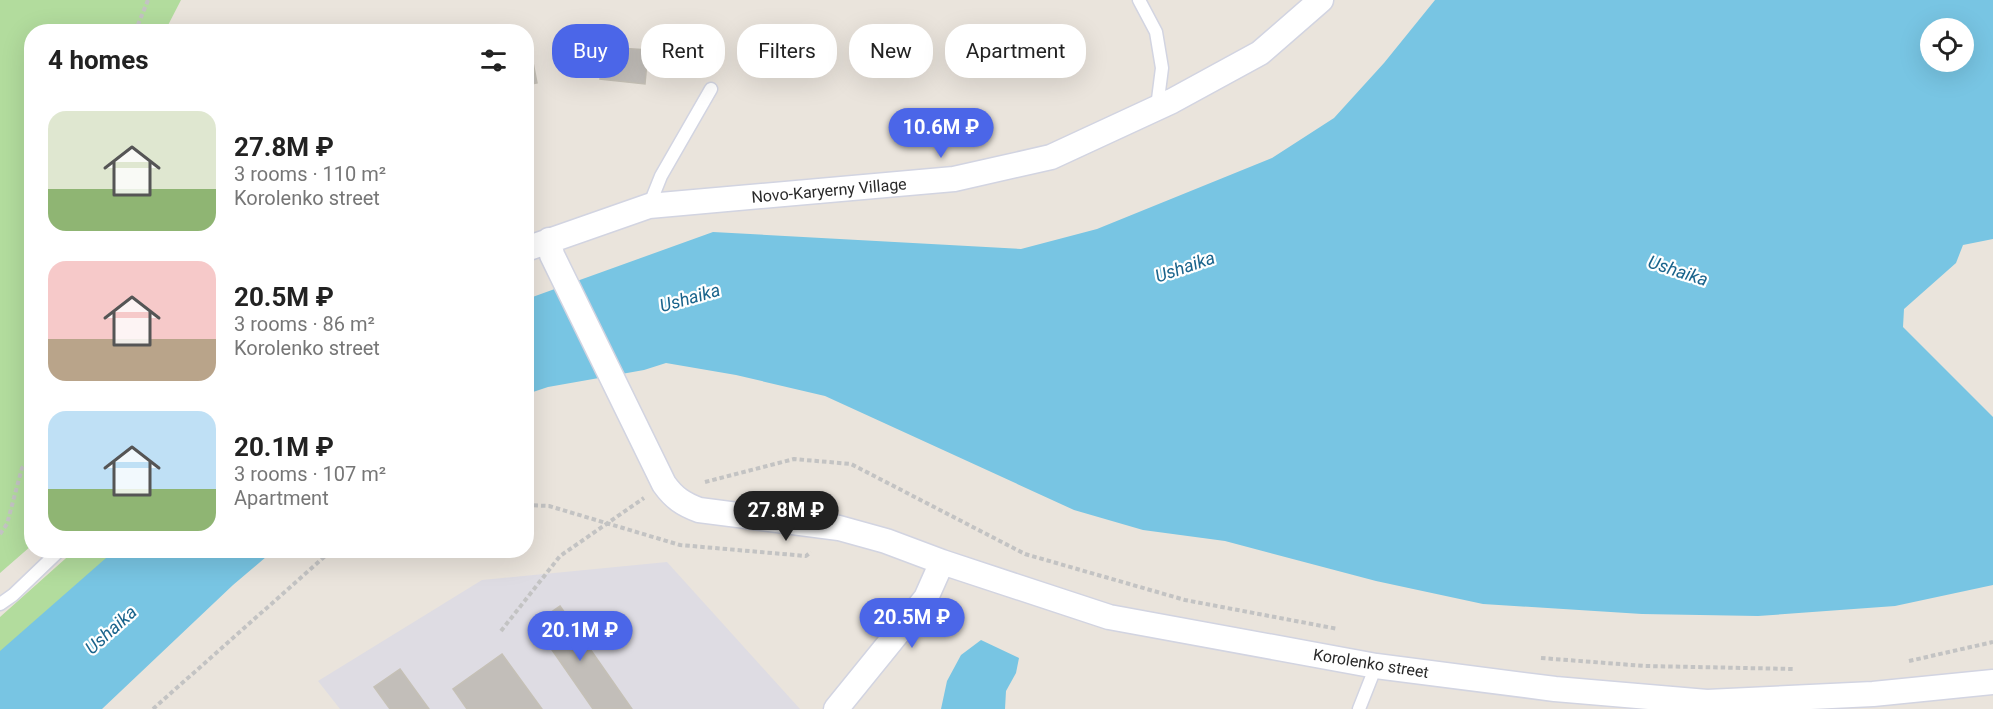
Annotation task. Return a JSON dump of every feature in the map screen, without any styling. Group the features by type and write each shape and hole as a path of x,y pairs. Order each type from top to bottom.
{"street":[{"name":"Novo-Karyerny Village","path":"534,249 550,248 649,206 954,179 1051,157 1157,108 1260,53 1320,0"},
{"name":"Korolenko street","path":"550,248 664,484 684,505 699,510 839,528 886,541 942,562 1109,617 1376,666 1555,689 1707,702 1873,694 1993,682"},
{"path":"836,709 926,598 942,562"}],"lane":[{"path":"1139,0 1156,32 1162,68 1157,108"},
{"path":"649,206 661,177 711,89"},
{"path":"0,604 14,595 52,558"},
{"path":"1359,709 1376,666"}],"path":[{"path":"138,24 147,0"},
{"path":"695,485 794,459 851,464 1025,554 1185,600 1346,631"},
{"path":"0,534 7,524 24,466"},
{"path":"501,631 560,556 664,484"},
{"path":"153,709 323,558"},
{"path":"1902,663 1993,642"},
{"path":"1529,657 1645,666 1798,669"}],"shaded area":[{"path":"667,562 800,709 340,709 318,681 482,580"}],"green space":[{"path":"0,0 181,0 169,24 24,24 24,552 0,573"},
{"path":"66,558 135,558 0,678 0,617"}],"water":[{"name":"Ushaika","path":"1435,0 1993,0 1993,239 1963,245 1956,263 1904,309 1903,327 1993,417 1993,585 1895,606 1758,616 1642,614 1483,604 1376,581 1225,541 1143,530 1074,510 825,396 736,375 666,363 644,370 548,387 534,392 534,296 713,232 1021,249 1097,229 1272,158 1334,118 1384,63"},
{"name":"Ushaika","path":"106,558 265,558 233,585 102,709 0,709 0,651"},
{"path":"981,640 1019,658 1016,673 1006,691 1005,709 941,709 947,681 961,655"}],"building":[{"path":"629,49 641,50 641,78 646,78 645,84 600,79 629,78"},
{"path":"534,68 537,83 534,84"},
{"path":"560,606 632,709 593,709 534,624"},
{"path":"502,654 542,709 467,709 453,689"},
{"path":"400,669 429,709 390,709 374,687"}]}
